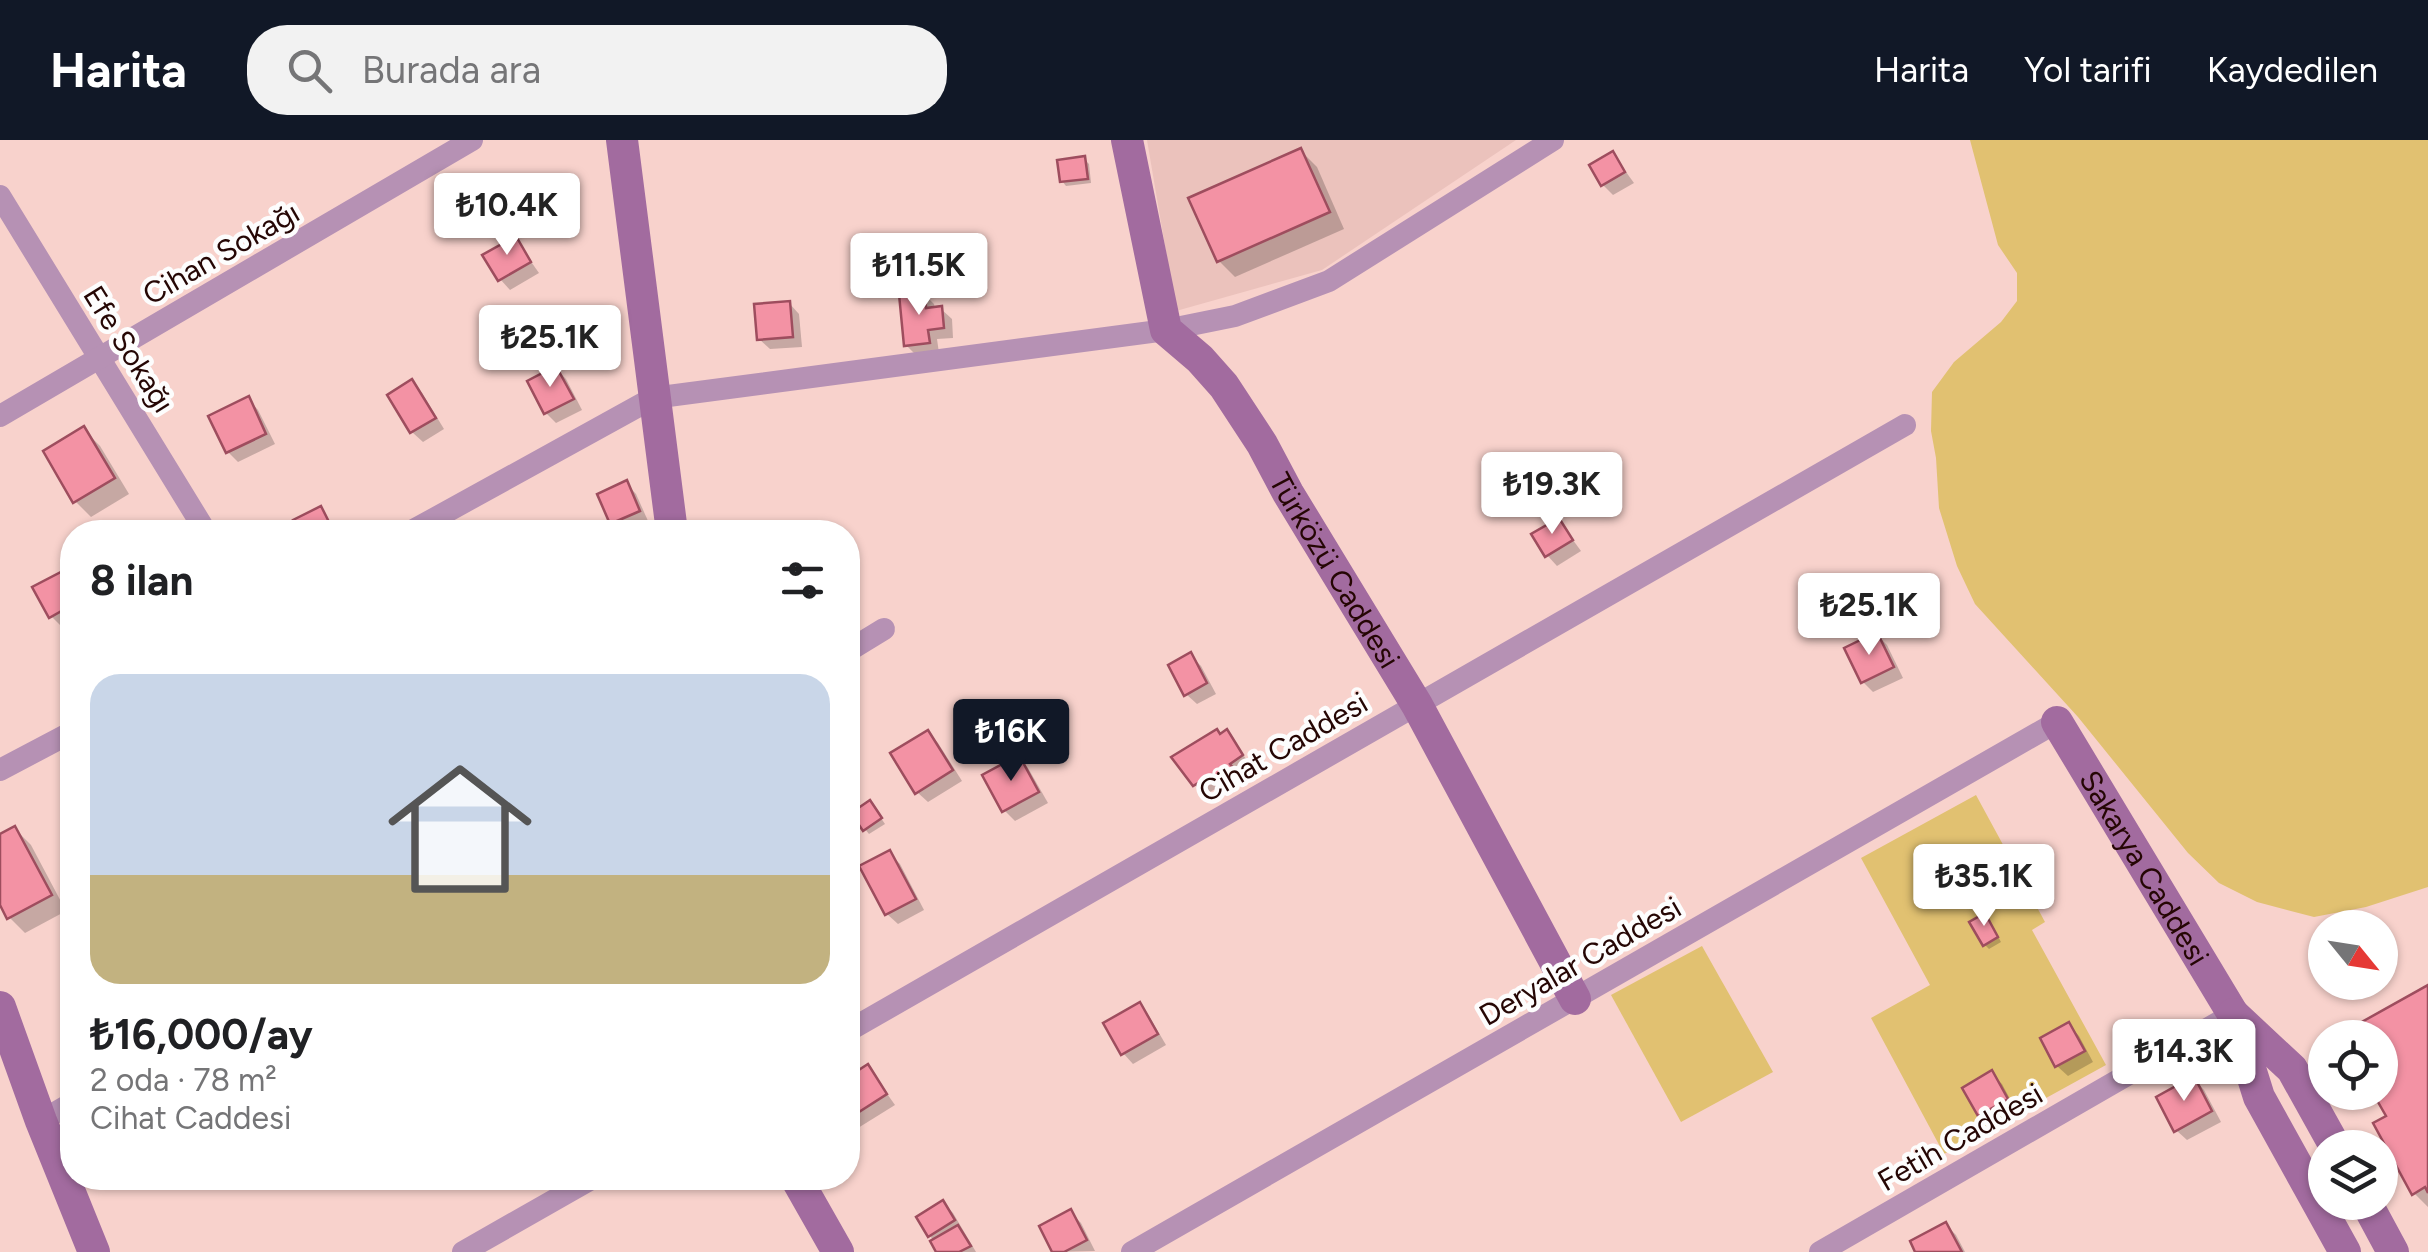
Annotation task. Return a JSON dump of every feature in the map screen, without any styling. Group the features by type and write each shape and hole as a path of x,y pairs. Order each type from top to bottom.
{"street":[{"name":"Cihan Sokağı","path":"0,416 472,140"},
{"path":"622,140 670,520"},
{"path":"1126,140 1166,330"},
{"path":"432,520 653,398 1166,330 1235,316 1329,281 1553,140"},
{"name":"Efe Sokağı","path":"0,196 199,520"},
{"name":"Türközü Caddesi","path":"1166,330 1200,359 1244,415 1417,704 1575,998"},
{"name":"Cihat Caddesi","path":"860,1024 1905,426"},
{"path":"860,643 884,630"},
{"name":"Deryalar Caddesi","path":"1132,1252 2057,722"},
{"name":"Sakarya Caddesi","path":"2057,722 2233,1014 2259,1097 2344,1252"},
{"path":"0,770 60,738"},
{"path":"0,1007 60,1169"},
{"name":"Sakarya Caddesi","path":"2233,1014 2292,1069 2326,1130"},
{"name":"Fetih Caddesi","path":"1820,1252 2233,1014"},
{"path":"41,1122 60,1110"},
{"path":"69,1190 94,1252"},
{"path":"463,1252 572,1190"},
{"path":"803,1190 838,1252"},
{"path":"2376,1220 2393,1252"}],"shaded area":[{"path":"1147,140 1516,140 1322,270 1176,311"},
{"path":"1970,140 2428,140 2428,887 2350,910 2308,910 2308,915 2257,902 2219,883 2188,853 2078,717 1975,604 1957,566 1939,508 1931,431 1932,392 1954,362 2001,322 2017,301 2017,273 1998,245"},
{"path":"1976,795 2045,922 2032,930 2106,1065 1944,1154 1871,1018 1930,985 1861,858"},
{"path":"1702,946 1773,1072 1681,1122 1611,995"}],"building":[{"path":"1301,148 1330,212 1217,262 1188,198"},
{"path":"1613,151 1625,172 1601,186 1589,165"},
{"path":"1085,156 1088,179 1060,182 1057,160"},
{"path":"516,236 531,262 498,281 482,255"},
{"path":"925,291 926,308 942,306 944,328 928,330 930,343 904,346 899,294"},
{"path":"790,301 793,337 757,340 754,304"},
{"path":"556,366 574,399 544,414 527,381"},
{"path":"412,379 436,418 410,433 387,395"},
{"path":"249,396 266,434 226,453 208,416"},
{"path":"84,426 115,478 73,503 43,451"},
{"path":"627,480 640,511 608,520 597,494"},
{"path":"321,506 328,520 293,520"},
{"path":"1559,518 1573,540 1545,557 1531,534"},
{"path":"60,573 60,612 49,618 32,587"},
{"path":"1877,632 1894,667 1861,683 1844,648"},
{"path":"1191,652 1207,683 1184,696 1168,665"},
{"path":"1217,729 1220,734 1227,729 1243,755 1230,764 1233,768 1193,786 1171,757"},
{"path":"928,730 953,770 915,794 890,753"},
{"path":"1019,755 1039,792 1002,812 982,775"},
{"path":"870,800 882,818 863,831 860,807"},
{"path":"15,826 52,895 7,919 0,905 0,834"},
{"path":"890,850 916,899 885,915 860,865"},
{"path":"1985,913 1998,937 1983,946 1969,922"},
{"path":"2428,985 2428,1193 2425,1187 2412,1195 2398,1169 2398,1130 2377,1130 2373,1123 2386,1116 2383,1110 2398,1110 2398,1020 2365,1020"},
{"path":"1140,1002 1158,1034 1121,1055 1103,1023"},
{"path":"2069,1022 2085,1051 2055,1067 2040,1038"},
{"path":"868,1064 887,1094 860,1111 860,1069"},
{"path":"1992,1070 2008,1099 1978,1116 1962,1088"},
{"path":"2194,1076 2212,1111 2174,1132 2156,1097"},
{"path":"943,1200 955,1220 928,1237 916,1217"},
{"path":"1071,1209 1087,1240 1064,1252 1052,1252 1039,1226"},
{"path":"1946,1222 1962,1252 1915,1252 1910,1241"},
{"path":"958,1225 971,1246 959,1252 936,1252 930,1241"}]}
